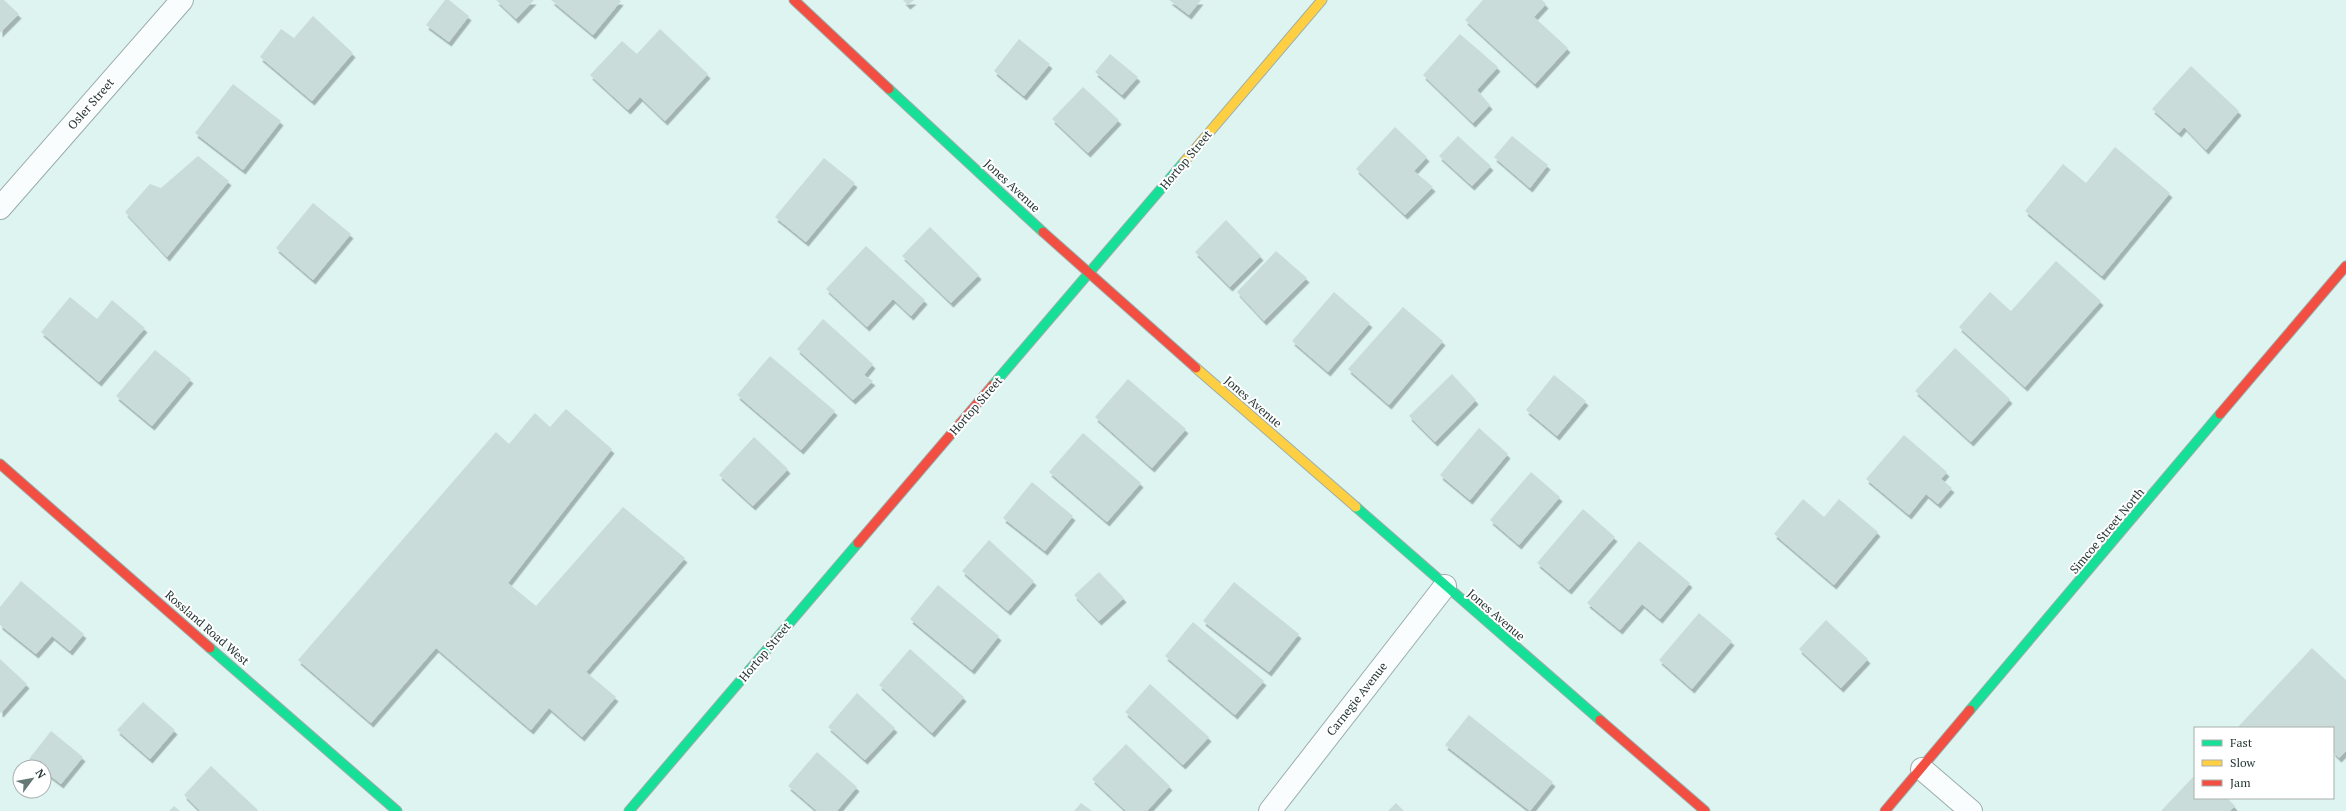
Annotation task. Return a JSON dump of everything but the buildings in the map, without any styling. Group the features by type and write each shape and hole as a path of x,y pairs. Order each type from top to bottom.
{"street":[{"name":"Osler Street","path":"0,208 182,0"},
{"name":"Jones Avenue","path":"794,0 1088,275 1444,586 1705,811"},
{"name":"Hortop Street","path":"629,811 1322,0"},
{"name":"Simcoe Street North","path":"1885,811 2346,266"},
{"name":"Rossland Road West","path":"0,465 393,810"},
{"name":"Carnegie Avenue","path":"1270,811 1444,586"},
{"path":"1922,769 1971,811"}],"traffic: fast":[{"path":"889,89 1043,232"},
{"path":"993,385 1184,162"},
{"path":"1970,710 2220,414"},
{"path":"1356,507 1600,720"},
{"path":"629,811 858,543"},
{"path":"210,648 397,811"}],"traffic: slow":[{"path":"1184,162 1322,0"},
{"path":"1196,368 1356,507"}],"traffic: jam":[{"path":"794,0 889,89"},
{"path":"1043,232 1196,368"},
{"path":"2220,414 2346,266"},
{"path":"858,543 993,385"},
{"path":"0,464 210,648"},
{"path":"1885,811 1970,710"},
{"path":"1600,720 1705,811"}]}
